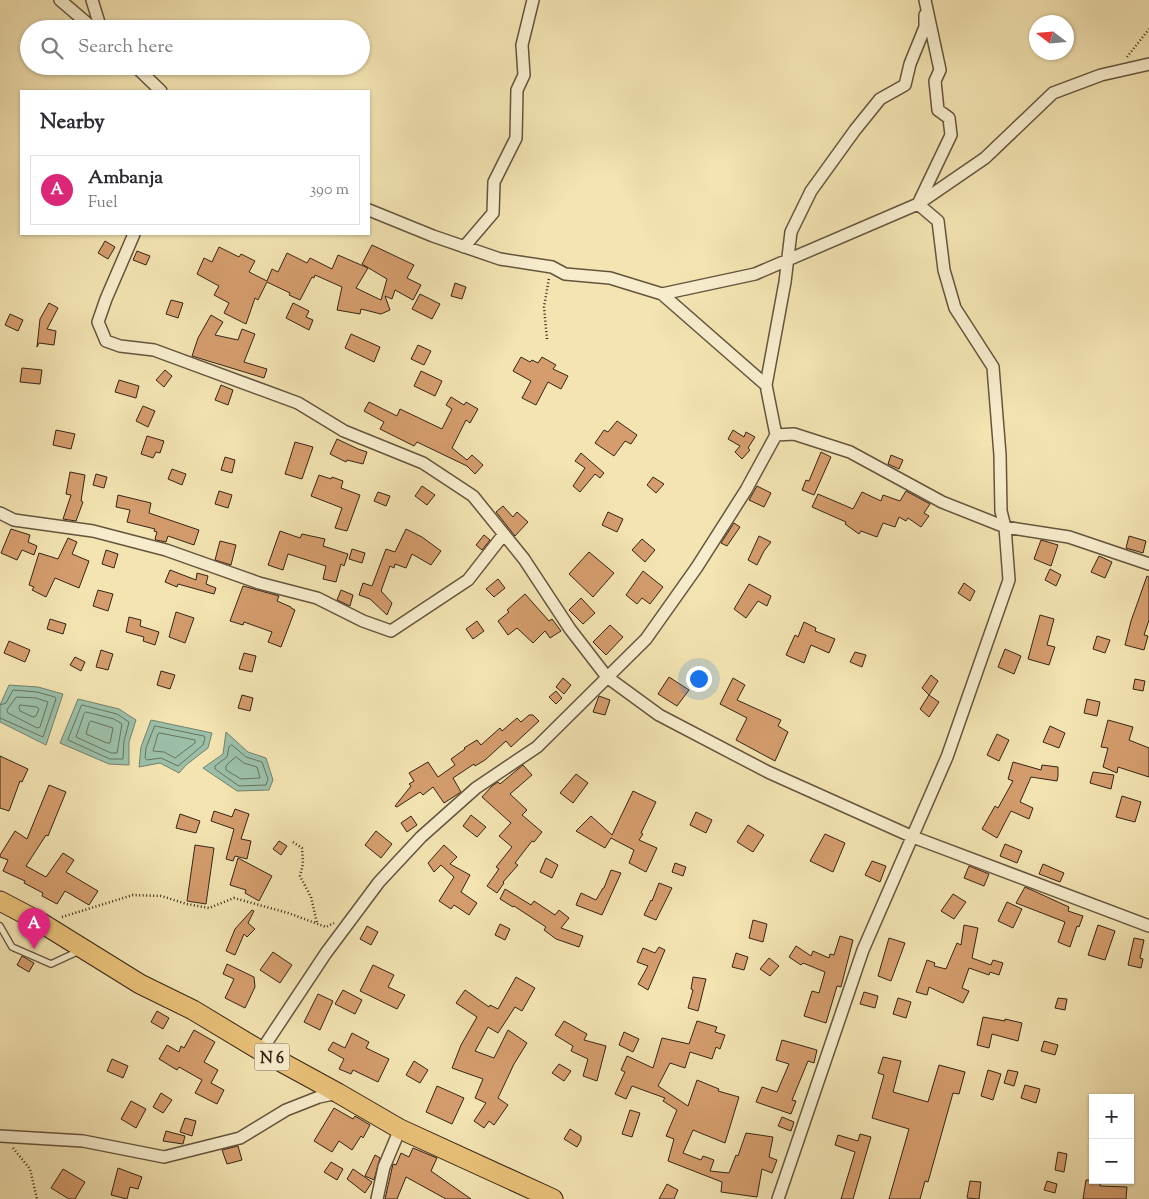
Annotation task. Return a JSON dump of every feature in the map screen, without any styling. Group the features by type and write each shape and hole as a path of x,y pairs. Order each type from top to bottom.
{"main road":[{"name":"N 6","path":"0,901 40,922 140,984 193,1010 261,1051 400,1129 553,1199"}],"street":[{"path":"60,0 83,20"},
{"path":"92,0 98,20"},
{"path":"464,247 493,213 494,182 516,138 517,90 524,75 522,45 534,0"},
{"path":"918,204 951,135 949,118 938,110 935,82 940,70 926,1"},
{"path":"261,1051 326,953 379,882 421,837 476,788 537,748 646,639 697,567 746,490 776,435 766,385 786,282 791,232 811,191 855,130 880,98 905,85 910,64 925,27 926,1"},
{"path":"662,294 755,274 918,204 985,158 1053,93 1114,71 1149,64"},
{"path":"144,75 160,90"},
{"path":"778,1199 863,950 947,757 1009,580 1001,511 1000,455 993,367 956,308 944,270 938,221 918,204"},
{"path":"370,210 500,259 552,266 566,274 610,278 662,294 766,385"},
{"path":"134,235 98,322 106,341 120,346 154,350 298,403 344,430 423,463 473,496 524,559 570,629 607,677 659,715 768,772 913,837 1149,926"},
{"path":"776,435 794,434 850,452 942,502 1004,527 1069,537 1149,564"},
{"path":"0,514 14,520 92,532 166,550 260,583 316,598 363,621 391,631 468,580 504,534"},
{"path":"2,1136 83,1141 164,1156 240,1138 286,1110 319,1097 338,1093"},
{"path":"377,1199 384,1167 400,1129"}],"lane":[{"path":"0,926 12,947 51,964 83,949"}],"path":[{"path":"1114,71 1149,29"},
{"path":"547,339 544,307 552,266"},
{"path":"293,842 302,848 303,864 300,876 311,897 317,924"},
{"path":"40,922 133,896 161,896 187,904 210,908 234,898 288,913 326,927 356,913"},
{"path":"2,1136 30,1170 38,1199"}],"water":[{"path":"9,685 38,687 63,694 46,745 0,722 0,705"},
{"path":"78,699 119,709 136,720 129,742 129,765 109,764 60,743"},
{"path":"151,720 212,733 208,748 179,773 160,763 139,767 141,747"},
{"path":"226,732 248,752 266,758 273,780 269,790 237,791 203,768 223,754"}],"building":[{"path":"105,241 115,247 108,259 98,253"},
{"path":"372,245 414,265 407,278 421,285 413,300 395,290 392,299 385,296 390,310 381,314 361,309 360,314 337,310 342,287 315,275 314,278 312,277 300,300 267,282 258,300 255,298 246,324 224,313 229,303 214,295 219,286 197,274 204,258 212,262 219,247 239,257 241,254 255,261 249,272 267,281 272,269 278,272 287,253 307,263 310,258 332,269 338,255 368,268 356,288 381,300 387,279 362,264"},
{"path":"137,251 150,256 146,265 133,260"},
{"path":"455,283 466,287 462,299 451,296"},
{"path":"420,294 440,304 432,319 412,309"},
{"path":"171,300 183,303 178,318 166,314"},
{"path":"49,303 58,308 47,329 56,331 54,345 39,343 37,347 40,319"},
{"path":"293,303 309,311 306,317 313,320 309,330 286,318"},
{"path":"10,314 23,320 18,331 5,325"},
{"path":"211,315 223,322 215,335 238,340 242,329 255,334 244,362 267,369 264,378 192,356 198,338"},
{"path":"351,334 380,347 374,362 345,348"},
{"path":"418,345 431,351 424,365 411,359"},
{"path":"521,357 530,362 532,360 538,363 542,357 556,365 553,369 568,376 561,389 548,382 536,405 522,398 531,381 513,371"},
{"path":"22,368 42,370 40,384 20,382"},
{"path":"165,370 172,376 164,387 156,380"},
{"path":"421,371 442,381 435,396 414,386"},
{"path":"119,380 139,386 136,398 115,392"},
{"path":"221,385 233,390 228,405 215,400"},
{"path":"451,397 464,405 466,402 478,409 470,423 466,420 452,448 467,460 472,455 483,465 475,474 467,466 417,442 414,446 380,429 384,422 364,411 369,402 397,416 400,409 442,429 452,409 446,405"},
{"path":"143,406 155,411 148,427 136,421"},
{"path":"617,421 637,435 631,444 625,441 614,456 595,443 604,430 608,432"},
{"path":"56,430 75,434 71,449 53,445"},
{"path":"733,430 744,437 746,432 755,437 748,448 750,450 742,459 735,452 740,446 728,439"},
{"path":"147,436 164,441 160,453 156,452 153,458 141,454"},
{"path":"337,439 367,452 363,464 347,460 346,462 330,454"},
{"path":"295,442 313,447 302,479 285,474"},
{"path":"821,452 831,457 814,495 802,490 806,480 809,481"},
{"path":"581,453 604,473 600,478 595,474 580,492 573,486 585,468 575,461"},
{"path":"891,455 903,460 899,469 888,464"},
{"path":"225,457 235,460 232,473 221,470"},
{"path":"172,469 186,474 182,485 168,479"},
{"path":"70,472 85,475 81,501 83,502 76,521 63,519 71,495 66,494"},
{"path":"96,474 107,477 104,488 93,485"},
{"path":"319,475 343,481 341,488 360,495 347,531 335,528 342,508 311,496"},
{"path":"653,477 664,484 656,493 647,485"},
{"path":"422,486 435,495 427,505 415,496"},
{"path":"757,486 771,493 764,507 749,500"},
{"path":"219,491 232,495 228,508 215,504"},
{"path":"906,491 930,504 924,513 929,516 921,527 908,518 906,521 899,517 895,527 883,523 877,537 861,531 859,534 845,524 846,522 812,507 818,494 853,509 862,492 881,501 883,495 900,501"},
{"path":"378,492 390,496 386,506 374,501"},
{"path":"118,495 151,503 149,513 199,530 194,545 168,536 166,542 156,540 157,532 154,531 155,529 127,522 130,510 116,507"},
{"path":"503,506 513,517 517,512 528,522 515,536 496,512"},
{"path":"608,512 623,519 617,532 602,525"},
{"path":"734,523 740,527 727,546 721,543"},
{"path":"11,529 30,535 28,542 37,546 34,555 22,550 17,560 1,553"},
{"path":"406,529 422,537 441,551 431,565 412,554 406,568 395,564 394,568 390,566 381,591 392,603 387,615 370,599 359,595 363,583 372,586 386,549 395,552"},
{"path":"280,531 300,538 302,534 325,539 323,546 348,554 344,566 341,564 336,582 323,579 326,566 288,554 283,570 268,565"},
{"path":"484,535 490,540 482,550 476,545"},
{"path":"759,536 771,542 757,565 748,560"},
{"path":"1129,536 1146,541 1143,553 1126,548"},
{"path":"68,538 77,542 72,554 89,561 79,588 55,578 46,597 32,590 34,587 29,585 39,553 58,559"},
{"path":"642,539 655,550 645,562 632,550"},
{"path":"1041,540 1058,545 1051,566 1034,559"},
{"path":"220,541 236,545 231,565 215,560"},
{"path":"352,549 365,553 362,563 349,559"},
{"path":"106,550 118,554 114,568 102,564"},
{"path":"589,552 614,573 593,597 569,574"},
{"path":"1099,556 1112,562 1105,578 1091,572"},
{"path":"1050,569 1061,575 1056,586 1045,580"},
{"path":"170,570 196,580 197,573 208,576 206,584 216,588 214,594 178,584 177,587 165,582"},
{"path":"643,571 663,587 650,604 642,598 637,604 626,595"},
{"path":"1147,576 1149,577 1149,620 1144,635 1148,636 1144,650 1125,645 1131,621"},
{"path":"498,579 505,588 494,597 486,589"},
{"path":"964,583 975,591 970,601 958,593"},
{"path":"749,584 771,596 767,606 758,601 746,618 734,609"},
{"path":"243,586 279,596 277,601 295,610 281,647 268,642 272,632 244,622 243,625 230,621"},
{"path":"98,590 113,594 108,611 93,606"},
{"path":"341,590 353,595 350,606 337,600"},
{"path":"525,594 549,621 552,619 561,631 550,638 545,631 533,643 517,628 508,635 498,621"},
{"path":"581,598 595,613 583,624 569,610"},
{"path":"176,612 194,618 185,643 169,637"},
{"path":"1040,615 1054,619 1047,645 1055,647 1049,665 1028,659"},
{"path":"129,617 141,620 140,626 159,632 155,645 143,641 144,637 126,632"},
{"path":"50,619 66,624 63,634 47,629"},
{"path":"477,621 484,631 473,639 466,629"},
{"path":"804,622 816,628 815,631 835,639 829,653 811,645 804,663 786,655 795,635 798,637"},
{"path":"610,625 623,637 606,655 593,642"},
{"path":"1097,636 1110,640 1105,653 1093,649"},
{"path":"9,641 30,650 25,662 4,653"},
{"path":"1005,649 1021,656 1014,674 998,667"},
{"path":"101,650 113,654 108,670 96,667"},
{"path":"855,652 866,655 862,667 850,662"},
{"path":"244,653 256,656 252,672 239,669"},
{"path":"75,657 85,662 81,671 70,665"},
{"path":"161,671 175,675 170,689 157,685"},
{"path":"931,675 938,681 929,695 922,688"},
{"path":"669,677 689,690 677,706 658,694"},
{"path":"563,678 571,685 564,694 556,687"},
{"path":"733,678 745,685 737,700 781,720 778,726 788,732 775,761 736,740 747,718 720,704"},
{"path":"1135,679 1145,681 1143,691 1133,689"},
{"path":"556,691 562,698 556,704 549,697"},
{"path":"242,695 253,698 250,711 238,708"},
{"path":"929,695 939,702 929,717 920,709"},
{"path":"599,696 610,700 605,715 593,712"},
{"path":"1087,699 1100,702 1097,716 1084,713"},
{"path":"529,715 533,715 539,721 511,747 506,741 485,760 475,766 474,764 453,778 461,792 444,803 433,787 423,795 420,792 397,807 395,806 411,786 409,784 414,781 409,773 428,762 438,777 455,765 451,759 464,748 477,740 481,745 500,728 502,731 517,718 521,722"},
{"path":"1108,720 1133,727 1129,740 1149,748 1149,777 1118,767 1117,773 1103,767 1108,748 1101,747"},
{"path":"1050,726 1065,733 1059,748 1043,742"},
{"path":"997,734 1009,740 999,761 987,755"},
{"path":"0,756 28,769 22,782 20,781 9,811 0,808"},
{"path":"1013,762 1041,770 1042,765 1058,767 1057,781 1031,777 1020,802 1033,808 1029,819 1011,811 997,838 982,829 995,806 998,808 1013,781 1008,779"},
{"path":"523,765 532,775 510,794 527,810 522,815 542,832 534,842 532,841 515,863 518,865 503,882 497,893 487,886 499,869 496,867 512,847 499,836 511,823 482,797 492,786 498,782 500,784"},
{"path":"1093,772 1114,775 1111,789 1090,783"},
{"path":"576,774 588,783 573,803 560,793"},
{"path":"49,785 66,792 48,836 46,835 26,866 46,877 63,853 74,860 66,872 98,891 89,905 65,891 57,904 42,896 43,893 24,883 25,881 3,871 8,860 0,857 0,855 15,831 27,839"},
{"path":"633,791 656,802 639,840 657,848 646,872 629,863 634,850 611,838 605,848 576,831 591,816 612,835"},
{"path":"1122,796 1141,802 1135,822 1116,817"},
{"path":"235,809 249,814 241,839 251,841 247,859 235,856 233,861 226,859 234,829 211,821 214,811 232,817"},
{"path":"696,812 712,820 706,833 690,825"},
{"path":"180,814 200,821 196,833 176,828"},
{"path":"471,815 486,827 477,837 463,826"},
{"path":"411,816 417,825 407,832 401,823"},
{"path":"748,825 764,835 753,852 737,842"},
{"path":"376,831 392,844 381,858 365,845"},
{"path":"825,834 845,843 833,872 810,861"},
{"path":"279,841 287,846 281,855 273,849"},
{"path":"1005,844 1022,851 1017,863 1000,856"},
{"path":"195,845 214,848 206,904 187,901"},
{"path":"444,845 457,857 450,864 470,875 461,892 477,903 469,915 454,905 451,909 439,901 454,877 441,865 434,872 428,863"},
{"path":"238,858 272,876 259,901 245,893 246,890 230,885"},
{"path":"546,858 558,865 552,878 540,872"},
{"path":"872,861 886,866 880,882 865,875"},
{"path":"675,863 686,867 683,876 672,872"},
{"path":"1043,864 1064,873 1060,882 1039,874"},
{"path":"969,866 989,874 984,886 964,878"},
{"path":"611,870 621,873 602,915 576,905 581,893 596,900 604,888"},
{"path":"659,883 672,888 656,920 644,915"},
{"path":"1025,887 1069,907 1068,911 1083,916 1079,927 1077,926 1070,947 1058,942 1065,922 1016,903"},
{"path":"505,889 531,905 534,901 555,915 559,910 569,918 561,928 583,936 579,947 556,939 544,930 546,927 500,899"},
{"path":"953,894 966,902 954,919 941,911"},
{"path":"1007,902 1022,909 1013,928 998,921"},
{"path":"252,910 254,911 248,923 255,929 247,937 244,934 235,955 226,951 235,929"},
{"path":"753,920 767,924 763,942 749,938"},
{"path":"500,924 510,929 505,940 495,935"},
{"path":"964,925 978,928 972,958 991,965 993,960 1003,963 999,975 990,972 989,975 969,968 962,988 969,991 963,1003 929,987 927,995 916,992 927,960 935,963 934,966 946,969 957,943 961,945"},
{"path":"1098,925 1115,931 1105,960 1088,955"},
{"path":"367,926 378,932 371,945 360,939"},
{"path":"840,936 853,940 841,987 837,986 826,1023 804,1016 812,991 819,993 825,972 803,963 801,965 789,957 796,946 811,956 813,951 829,958 830,954 834,955"},
{"path":"889,938 905,943 891,981 878,976"},
{"path":"1134,938 1144,940 1140,958 1143,959 1141,968 1128,965"},
{"path":"659,947 665,950 648,990 638,984 648,966 637,962 643,948 655,953"},
{"path":"273,952 292,965 280,983 260,970"},
{"path":"736,953 748,957 744,970 732,967"},
{"path":"22,956 34,963 29,972 17,965"},
{"path":"769,958 779,966 770,976 760,969"},
{"path":"227,964 254,977 255,987 245,1008 225,998 234,979 223,974"},
{"path":"373,965 394,975 388,987 405,995 397,1009 360,991"},
{"path":"516,977 535,988 522,1011 515,1007 498,1033 488,1027 475,1051 494,1058 508,1030 527,1043 514,1064 498,1098 508,1105 494,1125 489,1121 484,1128 474,1121 486,1103 475,1098 483,1079 452,1068 461,1045 477,1017 456,1003 465,990 489,1007 490,1005 498,1009"},
{"path":"693,977 706,979 698,1011 688,1008 693,990 691,989"},
{"path":"343,990 362,1000 355,1014 335,1004"},
{"path":"864,992 878,996 875,1008 860,1004"},
{"path":"318,994 333,1001 320,1030 304,1022"},
{"path":"898,998 911,1002 906,1018 893,1014"},
{"path":"1058,998 1067,999 1065,1010 1055,1008"},
{"path":"157,1011 169,1018 163,1029 151,1022"},
{"path":"983,1017 1022,1023 1018,1041 992,1034 989,1048 977,1045"},
{"path":"564,1021 587,1034 584,1040 606,1046 597,1081 583,1076 588,1059 571,1051 573,1046 555,1035"},
{"path":"697,1021 717,1027 715,1032 725,1035 720,1049 716,1047 712,1059 690,1052 685,1068 670,1063 658,1086 688,1106 697,1080 719,1089 718,1091 739,1097 725,1143 693,1130 683,1153 701,1160 703,1156 714,1160 710,1171 729,1173 736,1155 738,1156 746,1133 773,1137 769,1157 777,1160 772,1173 762,1169 757,1197 721,1192 722,1182 668,1161 674,1139 666,1136 677,1110 663,1101 665,1098 632,1086 626,1099 615,1094 625,1072 621,1070 627,1056 653,1068 662,1038 689,1044"},
{"path":"194,1030 215,1042 204,1062 218,1070 211,1083 224,1090 217,1104 195,1093 202,1080 179,1067 177,1070 159,1059 167,1045 179,1052 181,1046 184,1048"},
{"path":"624,1032 639,1039 633,1052 619,1045"},
{"path":"352,1033 369,1042 366,1048 389,1059 378,1082 353,1070 351,1074 339,1069 344,1059 328,1050 333,1042 345,1048"},
{"path":"782,1040 817,1050 814,1063 808,1061 792,1100 796,1101 791,1114 756,1102 762,1087 777,1092 789,1064 776,1060"},
{"path":"1044,1041 1058,1045 1055,1055 1041,1051"},
{"path":"883,1057 901,1061 893,1092 928,1102 939,1065 965,1072 959,1094 953,1093 928,1182 925,1181 920,1199 889,1199 909,1129 872,1118 884,1075 878,1073"},
{"path":"112,1059 128,1066 123,1078 107,1071"},
{"path":"414,1061 428,1070 420,1083 406,1075"},
{"path":"559,1064 571,1071 564,1081 552,1073"},
{"path":"988,1070 1001,1074 993,1100 981,1096"},
{"path":"1008,1070 1018,1072 1014,1086 1004,1083"},
{"path":"1025,1085 1040,1089 1036,1103 1021,1098"},
{"path":"437,1086 464,1098 452,1124 426,1112"},
{"path":"161,1093 172,1100 163,1113 153,1107"},
{"path":"131,1101 146,1109 136,1128 121,1119"},
{"path":"334,1108 353,1119 355,1116 370,1125 363,1138 361,1136 352,1150 339,1141 332,1152 314,1141"},
{"path":"630,1110 640,1113 632,1137 622,1134"},
{"path":"782,1117 794,1122 791,1131 778,1126"},
{"path":"185,1118 196,1121 192,1136 180,1132"},
{"path":"570,1129 581,1136 577,1147 564,1139"},
{"path":"166,1131 185,1136 183,1144 163,1141"},
{"path":"860,1134 871,1137 853,1199 841,1199 855,1152 835,1145 838,1135 858,1141"},
{"path":"238,1146 242,1160 227,1164 222,1150"},
{"path":"413,1148 437,1158 431,1171 471,1199 446,1199 406,1177 397,1199 385,1199 393,1164 396,1165 401,1153 409,1157"},
{"path":"1058,1152 1067,1154 1064,1172 1055,1170"},
{"path":"375,1155 380,1158 374,1180 365,1176"},
{"path":"331,1162 343,1169 337,1180 324,1172"},
{"path":"118,1168 142,1177 138,1189 130,1187 127,1199 111,1195"},
{"path":"63,1169 85,1182 75,1199 69,1199 51,1188"},
{"path":"353,1169 372,1182 365,1193 347,1179"},
{"path":"1086,1180 1089,1180 1089,1184 1100,1184 1100,1186 1127,1187 1126,1199 1083,1199"},
{"path":"970,1181 981,1182 979,1199 967,1198"},
{"path":"1047,1181 1057,1184 1055,1193 1044,1190"},
{"path":"667,1184 678,1190 674,1199 659,1199"}],"place":[{"name":"Ambanja","path":"34,949"}]}
